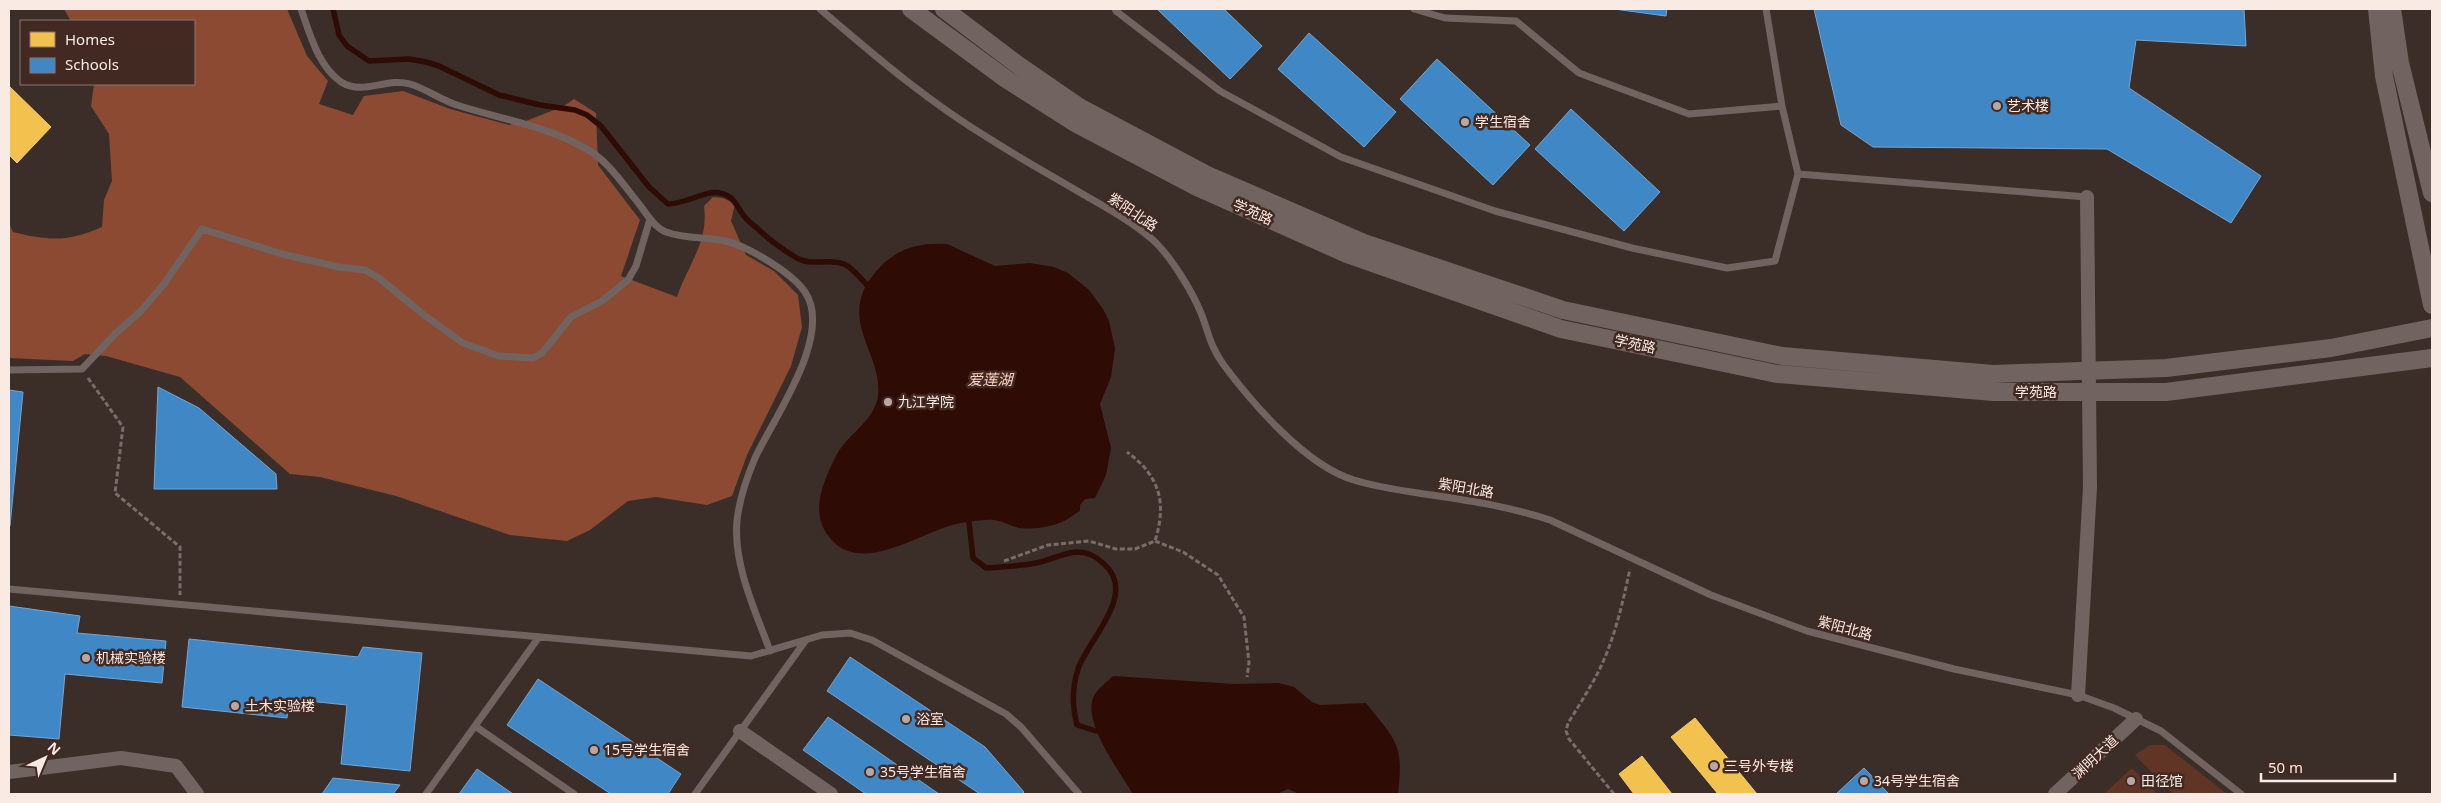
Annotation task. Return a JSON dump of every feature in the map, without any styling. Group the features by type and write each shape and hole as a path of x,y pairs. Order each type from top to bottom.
{"street":[{"name":"学苑路","path":"911,9 1006,78 1074,123 1197,187 1347,254 1561,329 1777,374 1994,392 2166,392 2432,358"},
{"name":"学苑路","path":"944,9 1018,65 1079,107 1207,174 1364,243 1563,310 1782,356 1993,374 2166,368 2331,348 2432,328"},
{"path":"2377,9 2384,76 2432,304"},
{"path":"2392,9 2400,63 2432,193"},
{"path":"2078,695 2090,488 2087,197"},
{"name":"渊明大道","path":"2055,794 2136,719"},
{"path":"740,731 831,794"},
{"path":"9,772 121,758 176,766 197,794"}],"lane":[{"path":"301,9 316,49 326,68 345,84 353,88 363,88 408,83 456,105 554,133 597,155 650,219 663,231 684,236 725,241 741,246 794,281 804,292 810,304 812,321 808,345 799,376 754,460 740,502 737,523 738,544 743,572 770,651"},
{"name":"紫阳北路","path":"820,9 896,74 987,138 1131,222 1154,241 1180,275 1201,313 1208,339 1222,362 1258,407 1288,438 1320,463 1352,480 1524,511 1550,520 1711,595 1807,631 1954,670 2078,695 2161,731 2241,794"},
{"path":"1116,9 1116,11 1220,91 1341,157 1496,211 1632,248 1727,268 1775,261 1798,174 1782,106 1766,9"},
{"path":"1414,9 1445,18 1516,21 1579,73 1689,114 1782,106"},
{"path":"1798,174 2087,197"},
{"path":"9,370 82,369 116,333 141,312 164,284 202,229 282,254 365,270 379,278 424,315 463,343 499,356 533,358 542,352 571,317 602,301 628,280 636,266 650,219"},
{"path":"9,589 751,656 822,635 850,633 872,640 1006,714 1021,727 1079,794"},
{"path":"426,794 539,637"},
{"path":"695,794 806,640"},
{"path":"475,726 574,794"}],"path":[{"path":"82,369 123,427 115,493 180,547 180,605"},
{"path":"1127,452 1144,465 1155,484 1162,508 1161,525 1156,541"},
{"path":"1004,561 1048,545 1089,541 1116,549 1135,549 1156,541 1183,552 1218,575 1244,617 1249,663 1247,677"},
{"path":"1614,794 1569,739 1566,730 1568,723 1595,679 1605,658 1624,600 1632,558"}],"shaded area":[{"path":"64,9 287,9 307,56 328,81 319,104 353,115 364,96 403,91 450,109 509,125 526,121 564,106 574,99 596,113 598,165 640,220 621,276 677,297 701,242 705,219 704,206 713,197 723,198 735,204 731,221 746,255 774,271 798,295 802,327 791,366 747,455 732,496 707,505 656,497 628,501 590,530 567,541 510,535 396,496 320,477 290,474 180,377 106,356 85,354 73,361 9,358 9,223 13,232 48,238 68,238 102,227 104,200 112,181 109,134 91,106 94,85 195,85 195,20 70,20"},
{"path":"2150,745 2165,745 2227,794 2173,794 2135,755"},
{"name":"田径馆","path":"2132,768 2157,794 2104,794"}],"water":[{"name":"爱莲湖","path":"928,244 947,244 995,266 1030,263 1054,267 1068,273 1089,290 1103,309 1109,321 1115,348 1111,377 1100,404 1111,448 1106,475 1095,498 1085,499 1080,505 1080,511 1054,525 1024,529 994,520 975,521 940,529 887,550 869,553 853,552 838,545 825,531 821,522 819,503 824,483 836,456 864,423 877,401 878,384 860,320 860,303 866,285 881,266 896,254 903,250"},
{"path":"1113,676 1234,684 1278,683 1294,687 1312,702 1320,705 1366,703 1396,744 1400,764 1398,794 1299,794 1288,789 1277,794 1133,794 1104,746 1093,719 1091,706 1094,696"}],"building: Homes":[{"path":"9,86 51,127 17,163 9,155"},
{"name":"三号外专楼","path":"1695,718 1757,794 1718,794 1671,737"},
{"path":"1642,756 1672,794 1634,794 1619,774"}],"building: Schools":[{"path":"1157,9 1224,9 1262,46 1230,79"},
{"path":"1614,9 1667,9 1666,16"},
{"name":"艺术楼","path":"1814,9 2244,9 2246,46 2136,40 2129,88 2261,176 2231,223 2107,149 1873,147 1841,125"},
{"path":"1309,33 1396,112 1364,147 1278,69"},
{"name":"学生宿舍","path":"1437,59 1530,145 1493,185 1400,99"},
{"name":"学生宿舍","path":"1571,109 1660,192 1624,231 1535,149"},
{"path":"158,387 199,408 276,474 277,489 154,489"},
{"path":"9,390 23,392 10,526 9,526"},
{"name":"机械实验楼","path":"9,606 80,616 77,633 166,641 162,683 65,674 59,739 9,735"},
{"name":"土木实验楼","path":"189,639 358,657 363,647 422,653 410,771 341,764 347,705 289,699 287,718 182,707"},
{"name":"浴室","path":"850,657 985,747 1024,792 1022,794 980,794 827,691"},
{"name":"15号学生宿舍","path":"538,679 681,774 668,794 611,794 507,725"},
{"name":"35号学生宿舍","path":"828,717 939,794 866,794 803,750"},
{"name":"34号学生宿舍","path":"1864,768 1889,794 1836,794"},
{"path":"477,769 513,794 459,794"},
{"path":"333,778 400,785 393,794 322,794"}],"waterway":[{"path":"333,9 339,35 347,46 369,61 409,59 426,62 439,66 499,95 540,105 575,110 587,115 601,126 649,187 668,204 682,202 708,193 725,194 735,202 751,223 771,241 790,254 801,260 844,264 854,271 869,287"},
{"path":"969,522 973,558 986,568 1030,564 1081,552 1098,559 1113,576 1116,589 1114,602 1078,669 1074,690 1074,711 1077,725 1096,731"}],"place":[{"name":"艺术楼","path":"1997,106"},
{"name":"学生宿舍","path":"1465,122"},
{"name":"九江学院","path":"888,402"},
{"name":"机械实验楼","path":"86,658"},
{"name":"土木实验楼","path":"235,706"},
{"name":"浴室","path":"906,719"},
{"name":"15号学生宿舍","path":"594,750"},
{"name":"三号外专楼","path":"1714,766"},
{"name":"35号学生宿舍","path":"870,772"},
{"name":"34号学生宿舍","path":"1864,781"},
{"name":"田径馆","path":"2131,781"}]}
